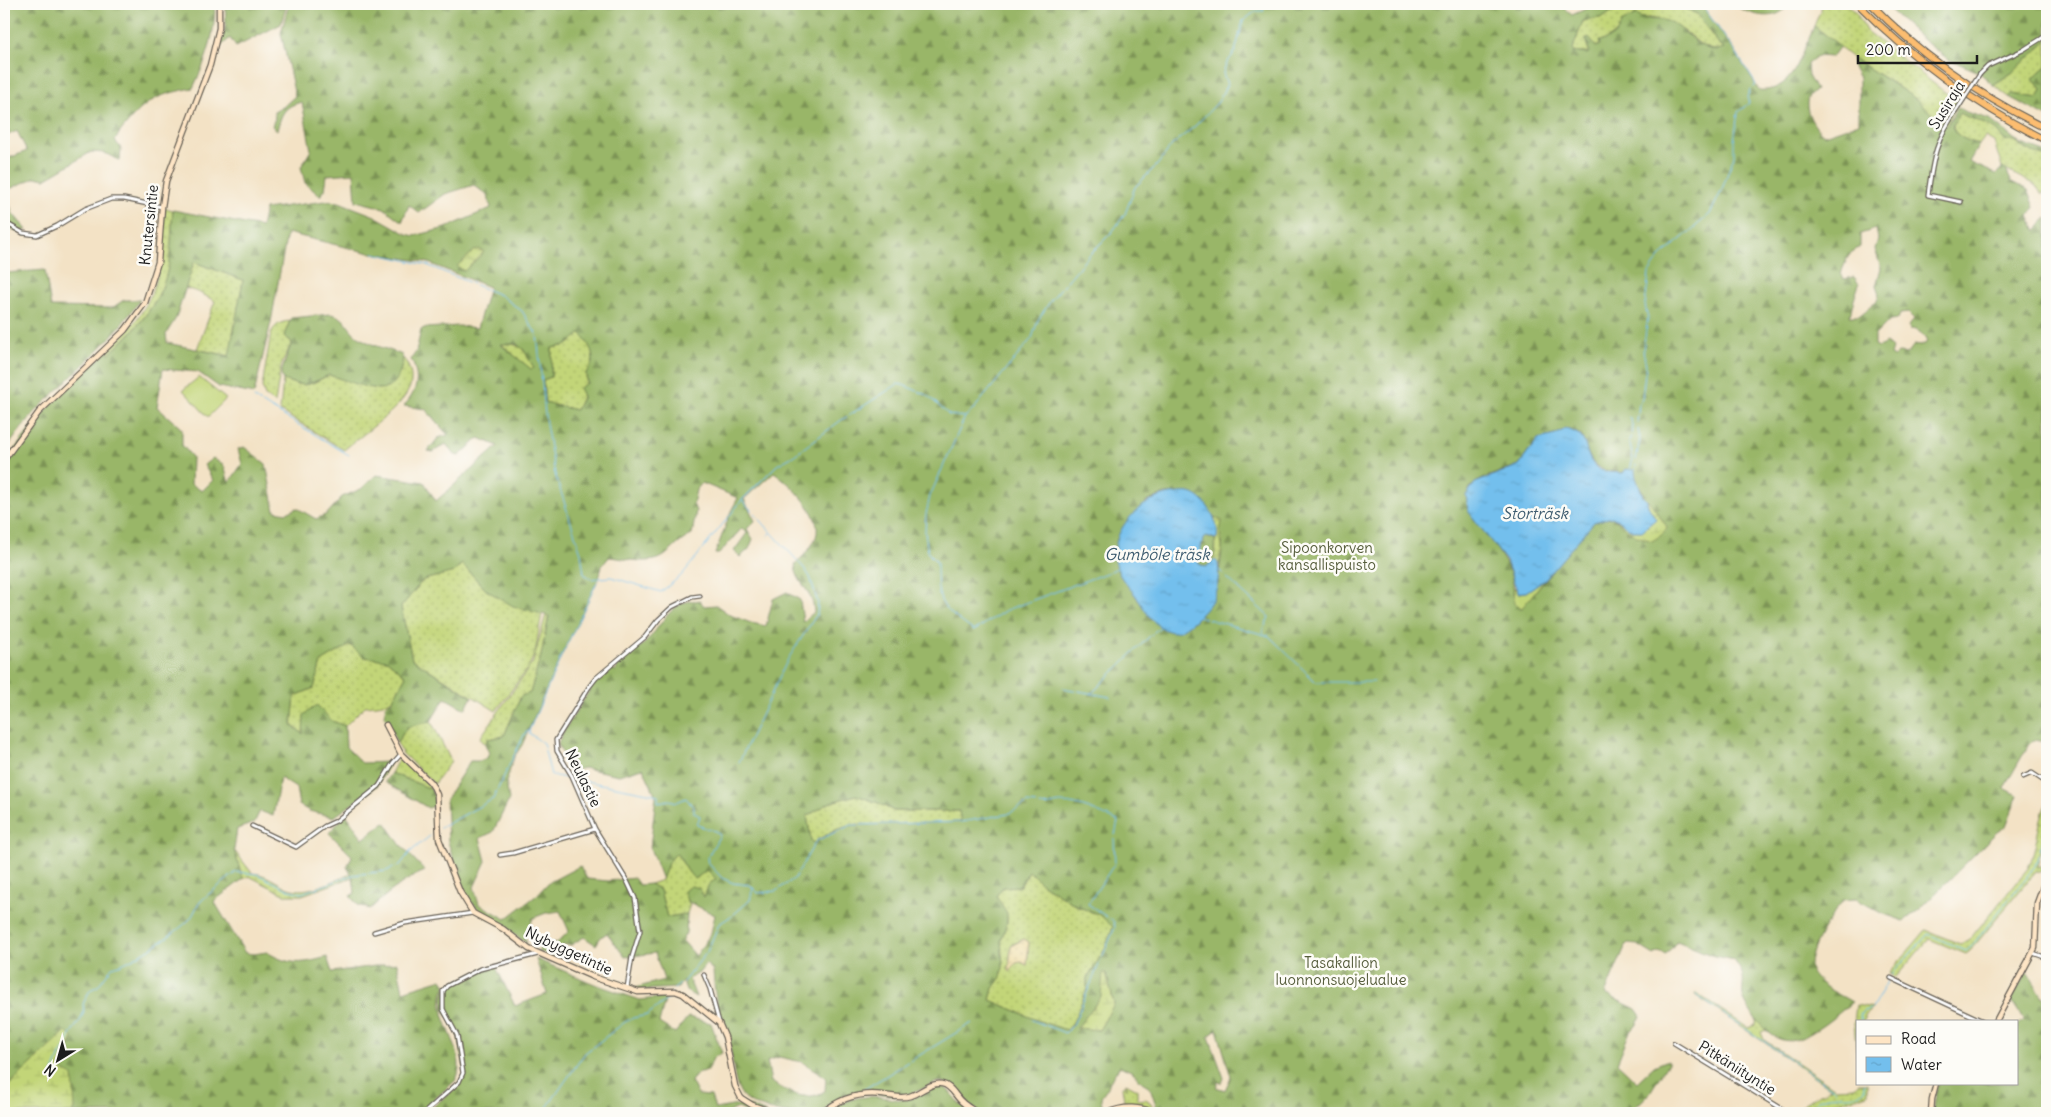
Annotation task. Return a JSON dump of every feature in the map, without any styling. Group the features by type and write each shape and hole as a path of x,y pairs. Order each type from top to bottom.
{"highway":[{"path":"1858,4 1898,43 1939,76 1984,106 2047,141"},
{"path":"1871,4 1906,37 1960,79 2006,108 2047,130"}],"street":[{"name":"Knutersintie","path":"4,460 40,412 125,330 142,309 150,293 157,267 166,181 210,65 219,28 219,4"},
{"name":"Susiraja","path":"1960,202 1928,195 1938,143 1980,74 1988,66 2023,50 2047,35"},
{"path":"4,222 23,233 37,235 57,226 85,209 111,199 162,207"},
{"name":"Neulastie","path":"626,989 632,957 640,931 639,918 630,888 595,829 573,776 557,751 556,740 588,687 645,637 668,611 692,597 700,596"},
{"name":"Nybyggetintie","path":"386,725 401,754 434,788 437,795 437,828 440,844 457,887 473,913 503,930 519,943 538,954 593,978 638,992 675,991 683,994 719,1023"},
{"path":"252,826 296,847 325,826 336,821 379,786 393,762 401,754"},
{"path":"2023,777 2032,774 2047,783"},
{"path":"500,854 513,853 595,829"},
{"path":"1997,1020 2033,953 2037,941 2037,903 2047,876"},
{"path":"374,932 405,923 473,913"},
{"path":"2033,953 2047,958"},
{"path":"424,1113 459,1082 463,1073 458,1035 443,1009 442,998 447,986 480,969 538,954"},
{"path":"704,975 725,1037 737,1093 746,1102 775,1113"},
{"path":"1891,978 1981,1020"},
{"name":"Pitkäniityntie","path":"1674,1043 1788,1113"},
{"path":"822,1113 839,1100 853,1096 881,1095 903,1097 942,1084 950,1088 961,1101 977,1113"},
{"path":"1931,1113 1936,1084"},
{"path":"1107,1113 1124,1107 1140,1108 1157,1113"}],"green space":[{"path":"4,4 215,4 214,27 209,47 193,88 159,97 138,111 122,129 115,141 121,148 120,161 105,153 91,152 45,179 36,177 5,191 13,214 27,230 17,232 4,224 4,184 7,182 4,175 4,160 27,151 17,131 4,137"},
{"path":"225,4 287,4 281,24 236,47 230,38 220,47 226,23"},
{"path":"289,4 1559,4 1572,15 1597,4 1622,4 1604,17 1583,21 1573,52 1587,54 1590,52 1585,40 1589,38 1596,47 1600,45 1599,41 1610,38 1616,33 1621,23 1636,15 1672,23 1696,42 1709,49 1724,48 1718,43 1697,14 1677,4 1701,4 1735,51 1759,90 1767,90 1780,86 1790,77 1814,26 1840,46 1832,57 1817,56 1807,64 1808,76 1816,90 1810,94 1808,99 1808,112 1815,126 1824,135 1859,123 1859,78 1852,65 1853,58 1916,99 1946,127 1958,108 1989,119 2019,143 2047,153 2047,157 2033,153 2015,142 2004,140 1994,128 1959,113 1952,126 1959,136 1979,145 1969,162 1996,174 2002,168 2006,170 2011,181 2028,190 2035,207 2029,216 2036,231 2047,218 2047,742 2034,740 2029,744 2004,788 2018,795 2006,826 1997,832 1920,909 1904,921 1884,914 1856,899 1843,900 1820,935 1811,957 1810,966 1815,978 1830,990 1852,1002 1810,1034 1787,1041 1779,1039 1764,1029 1744,1000 1741,970 1734,960 1711,955 1677,941 1666,955 1659,952 1654,955 1638,945 1628,944 1605,994 1636,1009 1641,1016 1636,1026 1630,1031 1617,1063 1637,1082 1654,1066 1668,1060 1649,1094 1629,1113 1240,1113 1237,1108 1225,1113 1164,1113 1158,1111 1150,1087 1142,1082 1133,1072 1120,1066 1102,1097 1101,1101 1104,1109 1102,1113 980,1113 962,1100 952,1086 943,1082 937,1082 915,1092 902,1095 852,1093 841,1097 817,1113 779,1112 758,1106 744,1098 740,1093 736,1082 730,1047 718,1009 713,970 706,964 699,973 689,979 696,997 686,991 683,980 678,988 638,990 635,988 664,980 655,953 625,957 607,933 601,937 596,945 584,937 571,945 563,945 557,958 538,951 544,942 557,943 569,931 560,911 546,913 533,918 525,938 527,944 504,926 487,917 472,903 465,893 448,842 446,799 470,761 479,761 487,758 489,753 485,744 488,739 504,736 521,696 530,693 541,656 549,616 513,606 486,590 462,564 454,572 423,580 401,607 412,659 472,697 465,709 445,698 431,721 407,727 397,743 384,716 386,705 392,701 406,676 387,660 364,657 350,645 321,662 314,688 295,696 292,725 303,734 304,715 317,705 332,721 345,726 346,747 362,763 391,762 377,786 334,817 309,811 299,805 296,788 280,778 273,816 260,811 254,823 237,829 234,850 243,879 214,901 245,953 267,952 289,962 311,961 327,957 332,972 397,963 403,991 442,979 446,985 442,996 442,1008 458,1056 459,1068 456,1080 419,1113 72,1113 75,1109 59,1069 73,1039 66,1031 4,1090 4,465 39,418 107,351 109,354 136,327 152,307 163,284 169,265 173,210 261,227 265,209 326,201 339,202 375,216 414,236 446,228 491,208 488,196 474,185 445,194 419,213 409,205 402,222 384,208 356,201 354,173 327,175 325,190 320,196 305,183 301,167 311,150 302,102 287,108 280,119 277,130 272,126 275,118 274,112 295,96 281,33","holes":["1876,229 1878,239 1875,249 1881,268 1876,286 1879,295 1876,302 1859,316 1850,316 1859,284 1854,277 1844,279 1841,273 1849,254 1860,247 1860,234","287,233 366,252 426,262 489,287 477,328 459,326 424,328 421,330 416,352 411,359 416,372 416,384 412,395 404,406 425,409 448,435 438,438 428,451 433,452 446,444 455,455 459,456 479,438 498,446 436,501 424,482 376,475 361,489 342,497 327,514 316,519 297,508 287,513 275,511 266,464 244,447 238,449 242,464 229,483 224,466 213,458 204,465 213,480 202,491 191,484 192,457 182,445 182,429 157,407 163,369 198,372 219,387 254,394 271,322","474,251 484,252 464,271 458,267","194,262 243,280 229,356 167,343 166,334 176,318","1908,313 1914,319 1908,326 1910,329 1921,333 1927,342 1921,346 1914,345 1907,354 1898,353 1894,357 1890,355 1892,348 1886,343 1879,347 1875,345 1875,335 1890,320 1898,319 1900,314","581,333 590,348 593,358 590,368 586,373 587,383 579,388 583,396 576,410 545,403 543,380 551,377 552,348 567,345","500,344 516,344 524,350 534,368 531,369","1565,429 1581,435 1594,464 1612,472 1623,473 1626,469 1630,470 1641,489 1643,497 1650,502 1634,535 1612,517 1594,522 1534,593 1513,595 1510,573 1493,542 1469,489 1475,483 1489,476 1519,465 1538,439 1555,435","774,472 804,500 815,519 816,537 809,549 795,565 798,577 811,598 814,612 803,622 800,600 787,592 773,599 766,626 751,623 730,615 716,605 704,606 700,601 682,603 669,614 646,642 627,655 618,664 616,671 612,669 593,685 562,734 558,744 571,771 584,768 619,775 643,768 656,796 650,848 662,880 668,863 676,853 695,879 707,870 716,879 709,884 704,897 699,888 691,886 684,891 687,901 715,915 711,933 696,956 682,940 686,933 687,914 667,917 660,890 650,884 639,885 634,878 608,881 587,879 580,866 548,883 537,895 506,919 479,904 474,887 486,861 480,838 493,832 509,800 506,782 514,757 522,745 599,578 602,566 609,557 637,561 658,559 692,535 696,511 693,504 696,490 702,483 738,498 731,511 715,554 719,554 742,528 747,533 734,551 740,557 749,549 753,539 747,529 755,521 744,499","1189,493 1204,503 1214,517 1222,521 1220,532 1222,545 1221,560 1212,596 1199,616 1178,631 1146,611 1135,595 1146,502 1165,494","856,795 894,811 959,811 961,822 851,825 836,830 814,843 811,841 807,816 831,802","1029,871 1041,883 1079,907 1100,915 1113,927 1104,951 1087,978 1087,989 1072,1025 1066,1030 1039,1021 990,1000 993,988 1001,977 1003,966 1001,941 1007,922 1007,913 996,896 1003,887 1020,886","1106,973 1114,1004 1099,1030 1077,1028 1101,997","1217,1029 1231,1077 1225,1090 1216,1087 1218,1082 1222,1083 1224,1078 1209,1037","779,1057 802,1062 826,1077 825,1091 811,1096 797,1095 771,1082 767,1061"]},
{"path":"1622,4 1677,4 1697,14 1713,37 1725,48 1713,50 1707,48 1677,27 1657,19 1641,18 1636,15 1626,21 1615,34 1596,47 1592,42 1585,40 1590,53 1573,53 1583,21 1604,17"},
{"path":"1733,4 1784,4 1784,10 1778,14 1765,16 1751,13"},
{"path":"1823,4 1846,4 1857,14 1866,31 1959,103 1951,115 1946,128 1917,101 1856,61 1814,26"},
{"path":"1884,4 2047,4 2047,41 2013,72 1993,85 1979,72 1948,59 1923,40"},
{"path":"2047,41 2047,66 2033,79 2042,90 2038,98 2012,94 2009,97 1993,85 2013,72"},
{"path":"2047,66 2047,117 2009,97 2012,94 2038,98 2042,90 2033,79"},
{"path":"1959,113 1994,128 2006,141 2013,141 2027,150 2047,157 2047,191 2042,194 2035,185 2002,168 1994,142 1985,137 1979,145 1957,134 1953,126"},
{"path":"165,208 173,210 170,257 163,284 158,296 144,317 109,354 107,351 138,318 154,287 161,252"},
{"path":"479,249 484,252 464,271 457,266 474,251"},
{"path":"194,262 243,280 230,356 197,349 215,301 185,288"},
{"path":"4,269 5,273 45,270 51,307 112,308 124,300 140,300 93,356 35,412 4,452"},
{"path":"331,314 343,319 355,334 365,341 402,355 401,369 393,384 381,389 329,375 302,385 283,380 282,370 292,342 284,336 291,318"},
{"path":"290,321 284,336 292,342 281,366 275,403 265,396 262,387 271,333 279,324"},
{"path":"581,332 593,357 590,368 586,373 584,392 576,410 545,403 543,380 551,377 552,348 567,345"},
{"path":"500,343 521,348 534,368 531,370"},
{"path":"403,358 410,370 411,379 410,387 404,398 388,414 344,450 280,411 283,380 307,385 329,375 377,389 387,388 400,372"},
{"path":"199,377 226,399 208,417 183,390"},
{"path":"1647,500 1667,527 1663,534 1652,541 1634,535 1612,517 1632,531 1648,506"},
{"path":"1214,517 1222,521 1220,533 1222,547 1217,578 1200,567 1188,548","holes":["1205,537 1215,539 1216,547 1213,558 1206,567 1199,564 1201,541"]},
{"path":"1205,537 1215,539 1213,558 1206,567 1199,564 1198,561 1201,541"},
{"path":"462,564 486,590 542,613 535,653 529,666 496,711 412,659 401,607 423,580 453,572"},
{"path":"1545,579 1522,608 1516,605 1513,595 1514,587 1518,593 1526,592"},
{"path":"546,614 549,616 541,656 530,693 521,696 504,736 488,739 485,744 480,738 533,662"},
{"path":"350,644 364,656 387,660 406,676 392,700 382,704 365,706 345,726 332,721 303,734 292,725 295,696 314,688 321,662"},
{"path":"431,721 451,761 434,784 403,754 397,743 407,727"},
{"path":"399,758 412,766 431,789 391,773"},
{"path":"391,773 431,789 435,806 428,808 385,782"},
{"path":"856,795 894,811 959,811 961,822 885,825 857,824 836,830 814,843 811,841 807,816 831,802"},
{"path":"2047,802 2047,831 2037,866 2047,867 2045,872 2036,871 1966,954 1929,939 1896,977 1889,973 1926,930 1960,944 1969,940 2028,868"},
{"path":"346,814 363,839 385,822 400,844 425,871 402,883 370,909 358,905 350,896 355,893 353,877 347,867 352,856 329,833"},
{"path":"234,850 252,873 267,877 296,890 312,888 351,874 353,877 302,895 286,895 249,876 243,879"},
{"path":"676,853 695,879 707,869 717,879 703,897 686,901 690,904 687,914 667,917 660,890 650,884 662,880 668,863"},
{"path":"1029,871 1041,883 1079,907 1100,915 1110,922 1113,927 1104,951 1087,978 1087,989 1072,1025 1066,1030 1039,1021 990,1000 993,988 1001,977 1003,966 1001,941 1007,922 1006,913 996,896 1003,887 1020,886","holes":["1024,939 1029,942 1027,965 1021,962 1016,963 1009,970 1011,945"]},
{"path":"536,959 592,983 640,1000 666,997 659,1023 675,1033 688,1017 711,1023 722,1053 713,1058 708,1071 699,1072 691,1081 698,1095 711,1096 715,1109 744,1104 767,1113 750,1113 738,1108 728,1113 426,1113 460,1084 465,1073 458,1033 444,1010 443,998 446,988 461,979 495,965 515,1006 547,994"},
{"path":"2027,972 2047,1003 2047,1113 1933,1113 1939,1084 2018,1084 2018,1024 2024,1020 2011,1000"},
{"path":"1103,973 1106,973 1114,1004 1099,1030 1077,1028 1101,997"},
{"path":"1696,993 1748,1028 1756,1025 1756,1020 1767,1030 1761,1032 1764,1040 1835,1088 1867,1084 1867,1094 1844,1101 1828,1103 1811,1113 1794,1113 1787,1109 1794,1111 1831,1088 1695,995"},
{"path":"1856,1005 1873,1008 1864,1016 1864,1020 1856,1020 1856,1046 1854,1023"},
{"path":"66,1031 73,1038 59,1069 73,1076 75,1109 72,1113 4,1113 4,1090"},
{"path":"1125,1083 1125,1088 1127,1088 1126,1083 1137,1089 1137,1098 1139,1100 1146,1099 1151,1103 1152,1108 1125,1105 1122,1088"},
{"path":"942,1086 959,1103 973,1113 826,1113 852,1099 881,1097 898,1100 909,1099"}],"sand":[{"path":"1024,939 1029,942 1027,965 1021,962 1016,963 1010,972 1011,946"}],"water":[{"name":"Storträsk","path":"1565,429 1579,435 1583,440 1591,462 1599,469 1623,473 1626,469 1635,470 1643,497 1647,500 1648,506 1656,519 1642,531 1632,531 1612,517 1594,522 1545,579 1526,592 1518,593 1506,561 1468,511 1466,495 1475,483 1519,465 1538,439 1555,435"},
{"name":"Gumböle träsk","path":"1178,493 1196,495 1211,511 1216,525 1217,538 1207,536 1203,539 1198,561 1199,564 1206,567 1216,559 1219,574 1215,593 1208,606 1183,629 1173,632 1161,628 1148,615 1121,576 1117,568 1115,554 1117,541 1130,517 1152,500"}],"waterway":[{"path":"440,828 493,799 525,733 529,731 561,657 599,578 611,577 661,592 682,575 742,500 777,465 793,456 840,421 898,384 927,395 949,415 965,417 973,410 1032,338 1038,320 1051,300 1090,254 1112,232 1125,214 1135,187 1158,164 1172,145 1195,126 1218,102 1227,84 1223,73 1235,52 1243,21 1256,11 1264,11 1260,4"},
{"path":"1701,4 1735,51 1756,84 1754,87"},
{"path":"1637,423 1646,365 1643,350 1648,318 1645,305 1649,273 1660,257 1710,214 1721,192 1734,156 1738,112 1749,103 1747,97 1750,90"},
{"path":"373,253 427,265 500,295 522,311 537,335 546,424 555,474 581,553 584,574 592,579 598,578"},
{"path":"254,398 349,455"},
{"path":"965,417 930,496 926,514 925,531 928,553 937,562 938,588 940,597 947,610 974,631 1006,610 1109,572"},
{"path":"1629,417 1633,428 1629,440 1633,459 1630,470"},
{"path":"1636,460 1640,439 1638,429"},
{"path":"1635,470 1636,465"},
{"path":"739,762 788,659 817,614 818,603 810,577 804,568 743,501"},
{"path":"768,536 771,533"},
{"path":"1111,571 1117,568"},
{"path":"1219,570 1222,573"},
{"path":"1224,575 1269,617 1265,626"},
{"path":"1198,616 1205,618"},
{"path":"1208,619 1269,636 1316,682 1374,682"},
{"path":"1154,632 1160,627"},
{"path":"1262,633 1264,628"},
{"path":"1092,693 1152,634"},
{"path":"1063,688 1110,697"},
{"path":"529,731 530,734 543,743 551,775 571,779"},
{"path":"575,779 658,795 658,802 669,800 677,802 686,798 694,808 694,813 700,816 697,825 715,831 720,835 707,858 708,863 722,878 733,883 750,885 758,893 776,891 795,878 816,841 851,825 961,822 1008,814 1028,803 1036,804"},
{"path":"1040,805 1067,803 1097,812 1118,821 1115,835"},
{"path":"1892,974 1928,934 1966,951 1971,947 2035,866 2047,829 2047,820"},
{"path":"50,1079 60,1055 69,1040 70,1034 80,1021 84,1011 83,1004 90,990 98,986 112,967 141,954 184,924 191,917 200,902 236,872 257,874 289,890 302,893 353,875 386,871 400,865 410,852 435,832"},
{"path":"1032,1020 1065,1033 1073,1025 1115,927 1114,922 1088,904 1115,863 1114,838"},
{"path":"683,982 707,952 719,924 750,900 753,888"},
{"path":"1861,1020 1860,1015 1863,1011 1872,1009 1889,978"},
{"path":"674,989 680,984"},
{"path":"543,1113 585,1053 625,1022 647,1015 668,999 671,993"},
{"path":"1696,995 1835,1090 1836,1094"},
{"path":"863,1090 972,1023"},
{"path":"1808,1113 1821,1098 1826,1096 1855,1095 1864,1090 1864,1084"}],"park label":[{"name":"Sipoonkorven kansallispuisto","path":"1327,556"},
{"name":"Tasakallion luonnonsuojelualue","path":"1341,972"}]}
